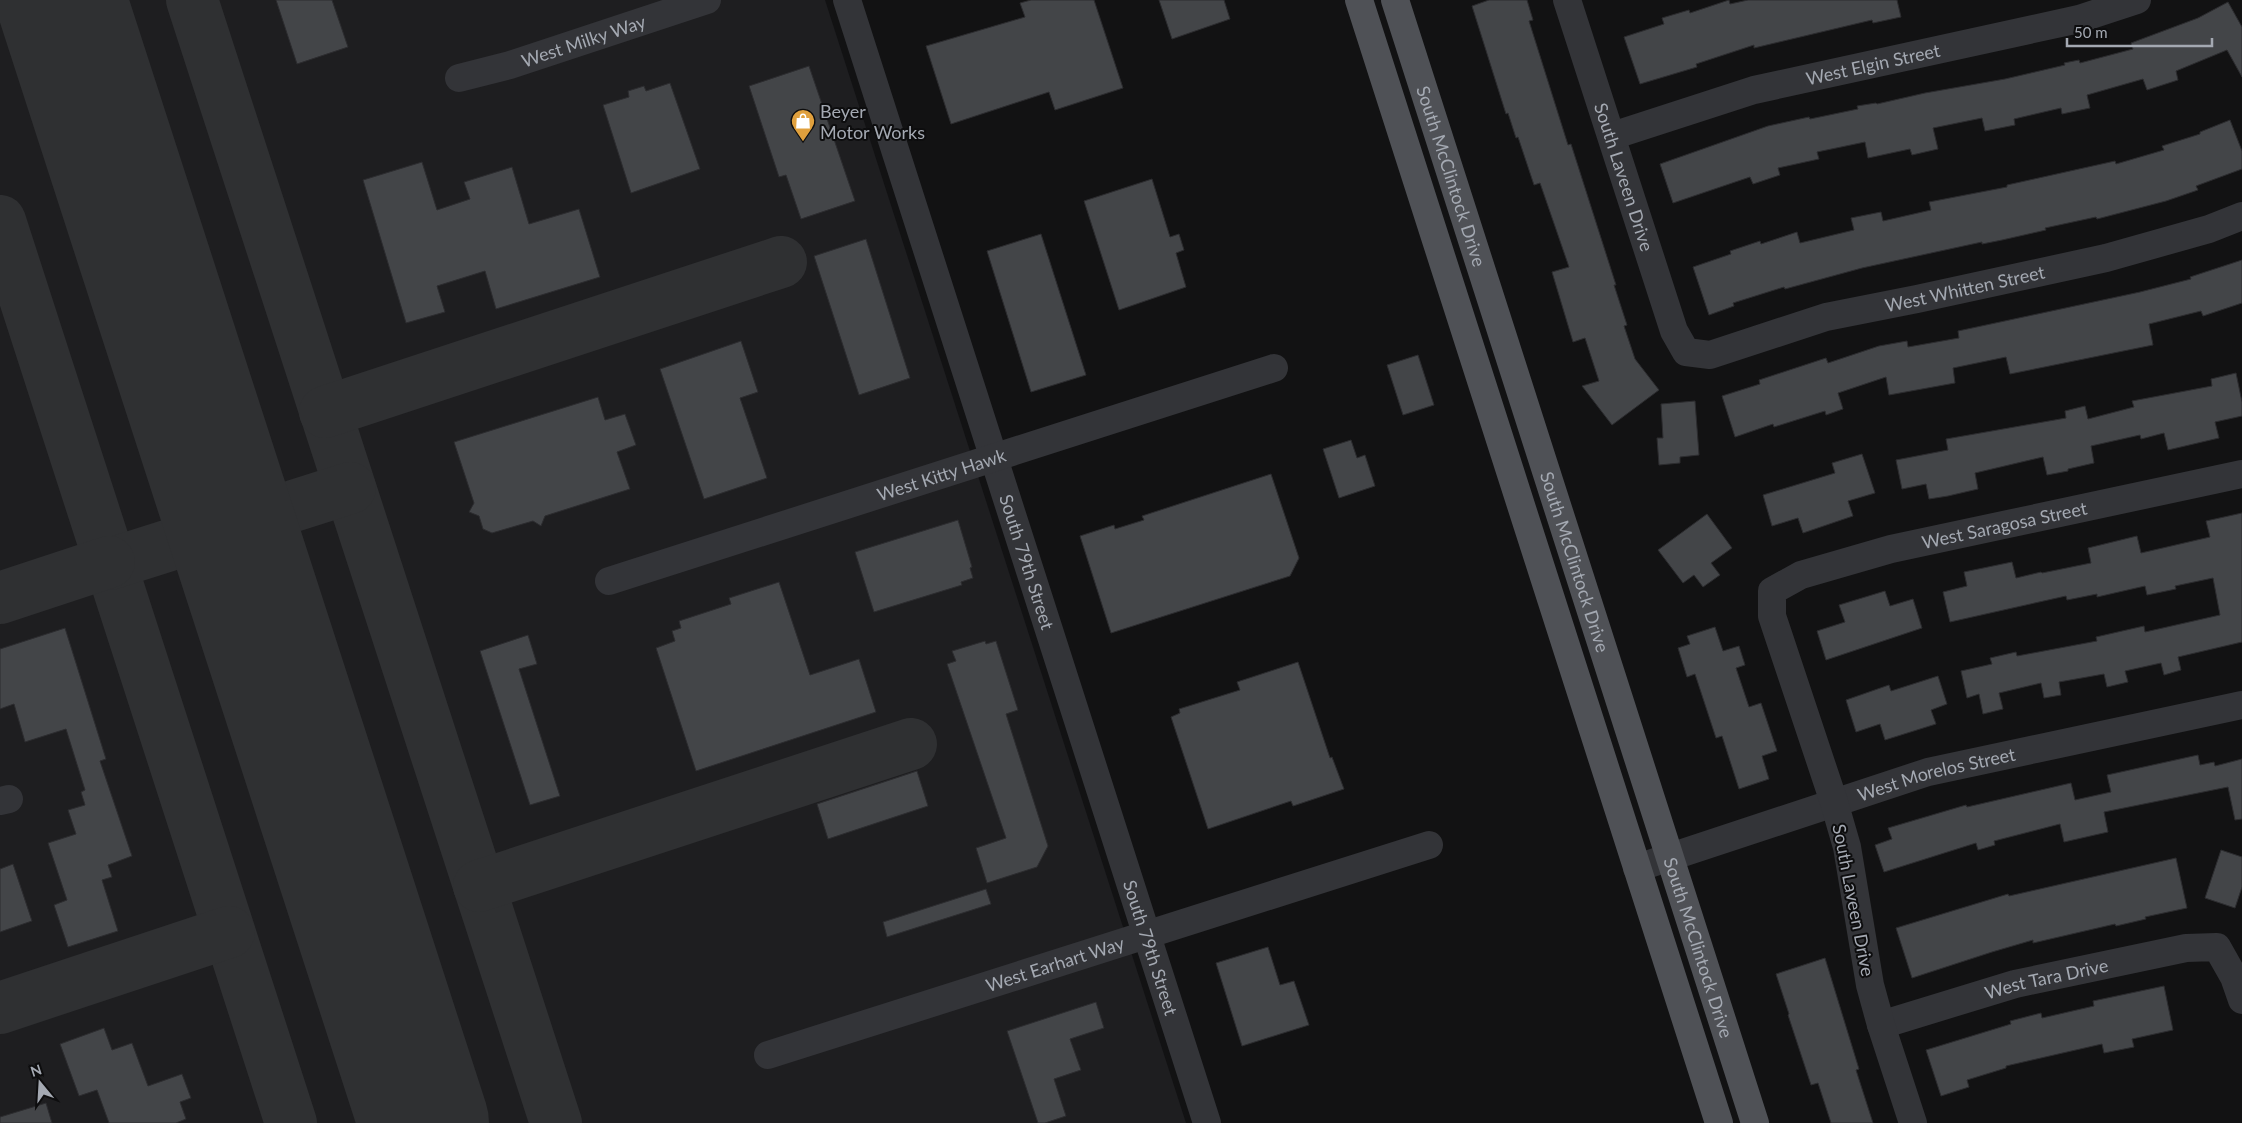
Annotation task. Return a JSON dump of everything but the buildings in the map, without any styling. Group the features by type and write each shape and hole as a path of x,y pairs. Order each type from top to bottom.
{"main road":[{"name":"South McClintock Drive","path":"1359,0 1719,1123"},
{"name":"South McClintock Drive","path":"1395,0 1755,1123"}],"street":[{"name":"West Milky Way","path":"459,78 510,65 707,0"},
{"name":"South 79th Street","path":"846,0 1207,1123"},
{"name":"South Laveen Drive","path":"1567,0 1674,330 1686,352"},
{"name":"West Elgin Street","path":"1612,136 1754,90 2080,19 2137,0"},
{"name":"West Whitten Street","path":"1686,352 1710,354 1826,317 2106,258 2209,229 2242,216"},
{"name":"West Kitty Hawk","path":"609,581 1274,368"},
{"name":"West Saragosa Street","path":"1772,591 1801,575 1891,549 2242,474"},
{"name":"South Laveen Drive","path":"1772,591 1772,616 1834,802 1847,847 1870,985 1913,1123"},
{"name":"West Morelos Street","path":"1637,868 1928,772 2242,705"},
{"name":"West Earhart Way","path":"768,1055 1429,845"},
{"name":"West Tara Drive","path":"1881,1025 2015,984 2186,948 2217,947 2234,977 2242,1000"}],"shaded area":[{"path":"0,0 825,0 1186,1123 0,1123"}],"taxiway":[{"path":"192,0 556,1123"},
{"path":"0,221 291,1123"},
{"path":"325,412 781,262"},
{"path":"110,564 350,488"},
{"path":"0,598 109,562"},
{"path":"479,886 911,744"},
{"path":"0,1008 229,932"}],"runway":[{"path":"61,0 424,1123"}],"place":[{"name":"Beyer Motor Works","path":"803,142"}]}
